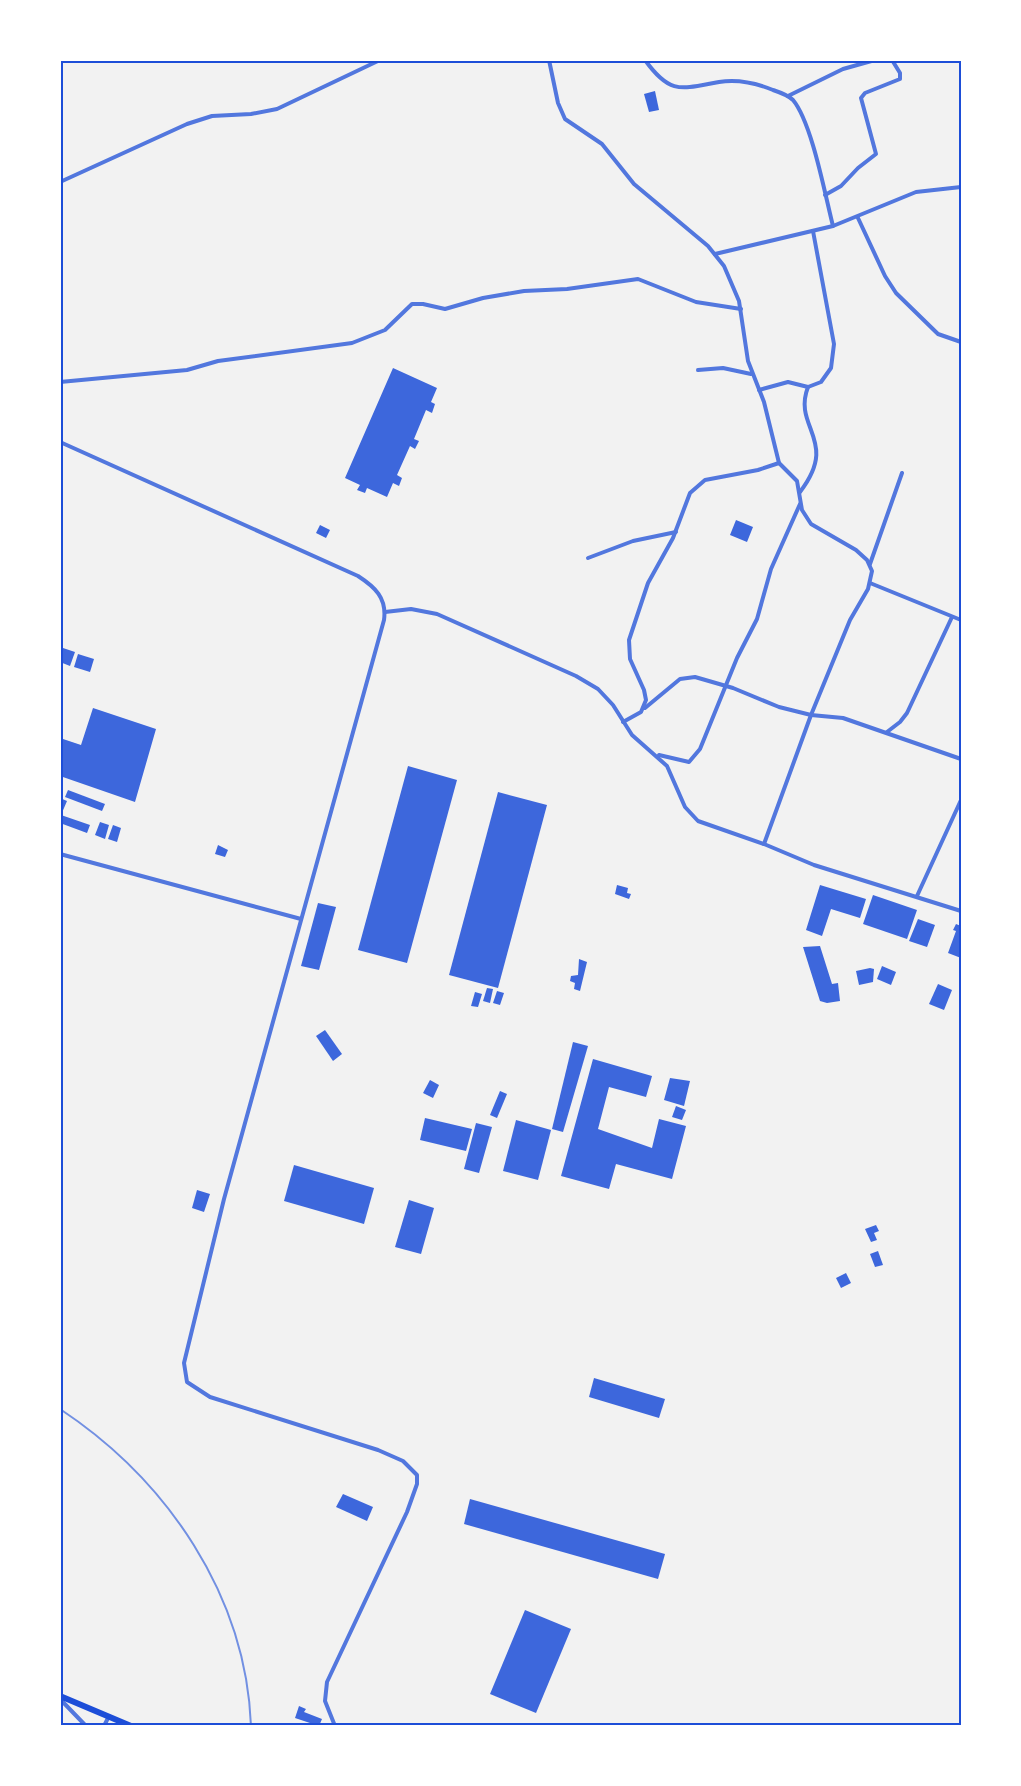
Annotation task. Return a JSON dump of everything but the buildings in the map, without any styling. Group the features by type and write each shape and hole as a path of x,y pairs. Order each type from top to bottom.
{"highway":[{"path":"60,1698 131,1726"}],"street":[{"path":"60,182 187,124 212,116 251,114 277,109 380,60"},
{"path":"549,60 558,103 565,119 602,144 634,184 715,254 733,283 741,309 751,374 768,413 779,463 797,481 801,504 811,524 856,550 870,565"},
{"path":"645,60 657,76 676,88 691,89 720,82 741,82 755,83 788,96 798,108 805,126 833,226"},
{"path":"788,96 843,69 874,60"},
{"path":"825,195 841,186 858,168 876,154 861,98 866,93 900,79 900,73 892,60"},
{"path":"715,254 833,226 858,218 916,192 961,187"},
{"path":"858,218 896,294 938,334 961,342"},
{"path":"759,390 788,382 808,387 821,382 827,375 834,354 827,321 827,299 813,231"},
{"path":"60,382 187,369 218,362 352,343 385,330 412,304 445,309 483,298 532,290 567,289 638,279 696,302 741,309"},
{"path":"698,370 723,368 751,374"},
{"path":"800,492 811,477 818,458 807,413 808,387"},
{"path":"60,442 358,576 378,592 385,612 280,1004 221,1209 188,1343 184,1370 187,1382 210,1397 378,1450 403,1461 417,1475 417,1484 407,1512 327,1682 325,1701 335,1726"},
{"path":"644,708 646,695 630,659 629,640 651,575 676,532 690,493 700,482 758,470 779,463"},
{"path":"764,844 810,715 850,620 870,583 870,565 902,473"},
{"path":"656,754 684,762 693,759 700,749 757,619 771,569 801,504"},
{"path":"588,558 633,542 676,532"},
{"path":"870,583 961,620"},
{"path":"385,612 411,609 437,614 576,676 606,696 638,741 656,754 672,774 685,807 693,818 814,865 961,911"},
{"path":"887,732 907,713 952,617"},
{"path":"623,722 683,677 695,677 726,686 765,703 810,715 836,716 961,759"},
{"path":"917,896 961,800"},
{"path":"60,854 301,919"},
{"path":"60,1698 86,1726"},
{"path":"104,1726 109,1716"}],"railway":[{"path":"60,1409 99,1438 134,1470 166,1506 194,1545 217,1587 234,1631 246,1678 251,1726"}]}
